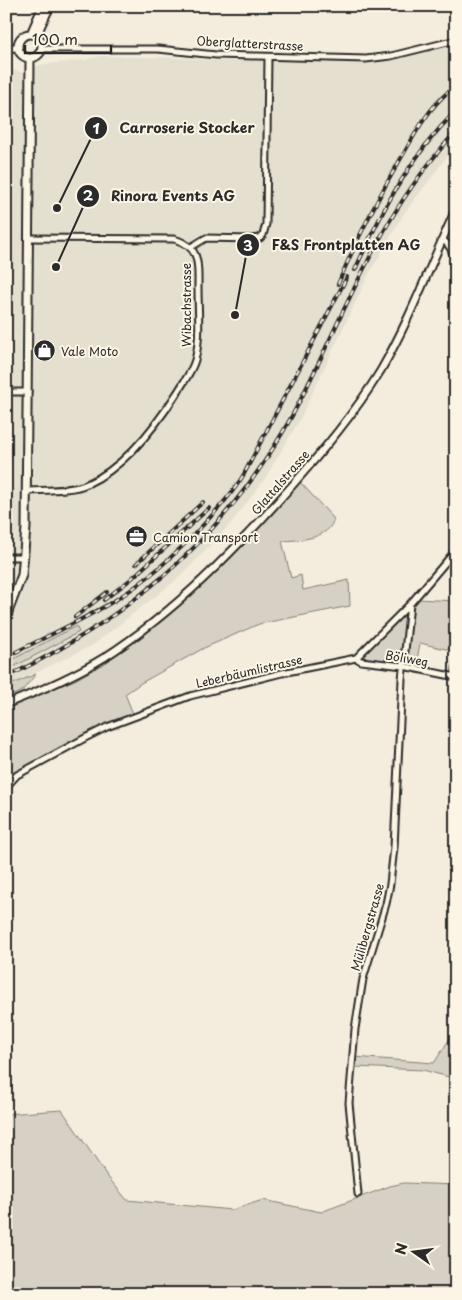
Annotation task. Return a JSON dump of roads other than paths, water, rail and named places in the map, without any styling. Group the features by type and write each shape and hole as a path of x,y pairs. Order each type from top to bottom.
{"main road":[{"path":"35,35 43,6"},
{"path":"30,59 20,54 17,47 21,37 35,35 50,6"},
{"path":"30,59 39,55 42,49 42,42 35,35"},
{"path":"6,617 19,584 24,557 27,491 30,59"}],"street":[{"name":"Oberglatterstrasse","path":"42,49 158,49 216,55 379,58 456,40"},
{"path":"6,49 17,47"},
{"path":"191,248 206,238 251,239 260,238 263,235 266,224 268,57"},
{"name":"Glattalstrasse","path":"6,704 75,674 104,658 141,632 227,556 264,517 334,436 380,371 411,313 456,209"},
{"name":"Wibachstrasse","path":"27,491 86,485 125,458 143,440 168,406 195,361 197,348 198,260 191,248 174,239 29,238"},
{"path":"442,240 446,242 456,263"},
{"path":"6,392 28,392"},
{"path":"356,658 410,604 456,550"},
{"path":"6,557 24,557"},
{"name":"Mülibergstrasse","path":"358,1194 350,1104 355,1029 363,979 390,884 394,847 404,666 410,604"},
{"name":"Böliweg","path":"356,658 361,661 404,666 456,677"},
{"name":"Leberbäumlistrasse","path":"6,787 17,775 107,727 190,696 282,672 356,658"}],"railway":[{"path":"338,284 367,221 410,142 433,107 448,92"},
{"path":"355,270 375,227 398,186 424,147 456,111"},
{"path":"6,677 51,654 94,628 134,600 171,569 206,535 238,498 267,458 293,414 386,227 414,184 456,131"},
{"path":"6,657 90,615 129,591 173,555 214,513 244,474 347,277"},
{"path":"136,564 203,502"},
{"path":"104,600 131,579 209,508"},
{"path":"75,617 107,592"}],"place":[{"name":"Carroserie Stocker","path":"57,208"},
{"name":"Rinora Events AG","path":"56,267"},
{"name":"F&S Frontplatten AG","path":"235,315"},
{"name":"Vale Moto","path":"45,351"},
{"name":"Camion Transport","path":"137,537"}]}
